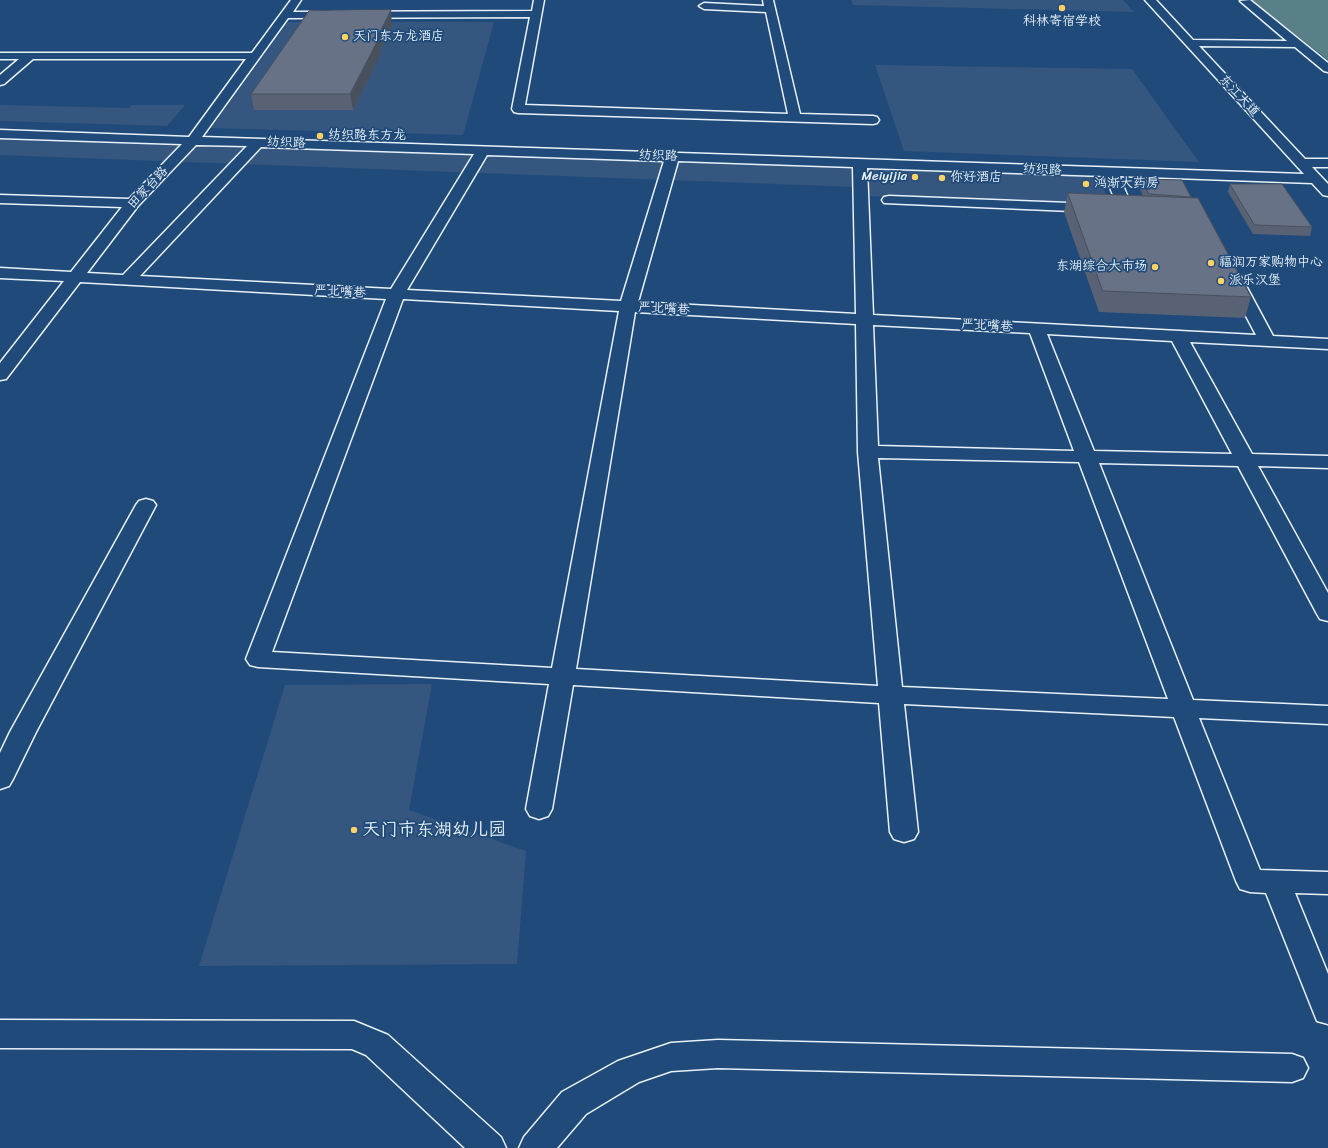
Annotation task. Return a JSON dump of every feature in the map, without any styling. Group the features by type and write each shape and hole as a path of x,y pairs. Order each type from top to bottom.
{"street":[{"name":"田家台路","path":"0,375 133,204 193,140 296,0"},
{"path":"538,0 518,109 873,120"},
{"name":"东江大道","path":"1150,0 1328,192"},
{"path":"1245,1 1328,69"},
{"path":"704,6 769,4 795,118"},
{"path":"286,15 419,11 536,14"},
{"path":"1190,43 1298,44"},
{"path":"0,56 255,56"},
{"path":"0,81 30,56"},
{"name":"纺织路","path":"0,134 1316,179"},
{"path":"127,280 258,142"},
{"path":"483,150 396,295 258,659 891,695 1328,715"},
{"path":"539,809 628,307 672,157"},
{"path":"1301,162 1328,163"},
{"path":"860,164 868,452 904,832"},
{"path":"889,200 1134,209 1110,172"},
{"path":"0,199 133,204"},
{"path":"1227,266 1267,340"},
{"name":"严北嘴巷","path":"0,273 1328,344"},
{"path":"1037,329 1250,881 1328,882"},
{"path":"1178,336 1328,614"},
{"path":"868,452 1328,462"},
{"path":"0,779 23,732 146,505"},
{"path":"1276,882 1328,1011"},
{"path":"0,1034 354,1035 377,1044 489,1148"},
{"path":"536,1148 574,1103 629,1071 671,1057 718,1054 1292,1068"}],"shaded area":[{"name":"科林寄宿学校","path":"851,0 1123,0 1134,12 853,5"},
{"path":"288,22 494,22 463,135 211,128"},
{"path":"875,65 1132,69 1199,162 904,151"},
{"path":"0,105 129,108 132,105 185,105 167,126 0,121"},
{"path":"0,137 854,167 855,187 0,155"},
{"path":"865,167 1098,175 1110,205 867,196"},
{"name":"天门市东湖幼儿园","path":"432,684 409,810 526,851 517,964 199,966 285,685"}],"green space":[{"path":"1251,0 1328,0 1328,60"}],"building":[{"path":"391,10 377,38 379,38 350,94 251,94 309,11"},
{"path":"1142,179 1182,180 1191,197 1149,194"},
{"path":"1230,184 1282,184 1312,227 1255,225"},
{"name":"东湖综合大市场","path":"1068,193 1198,198 1251,297 1103,291"}],"place":[{"name":"科林寄宿学校","path":"1062,8"},
{"name":"天门东方龙酒店","path":"345,37"},
{"name":"纺织路东方龙","path":"320,136"},
{"name":"Meiyijia","path":"915,177"},
{"name":"你好酒店","path":"942,178"},
{"name":"鸿渐大药房","path":"1086,184"},
{"name":"福润万家购物中心","path":"1211,263"},
{"name":"东湖综合大市场","path":"1155,267"},
{"name":"派乐汉堡","path":"1221,281"},
{"name":"天门市东湖幼儿园","path":"354,830"}]}
